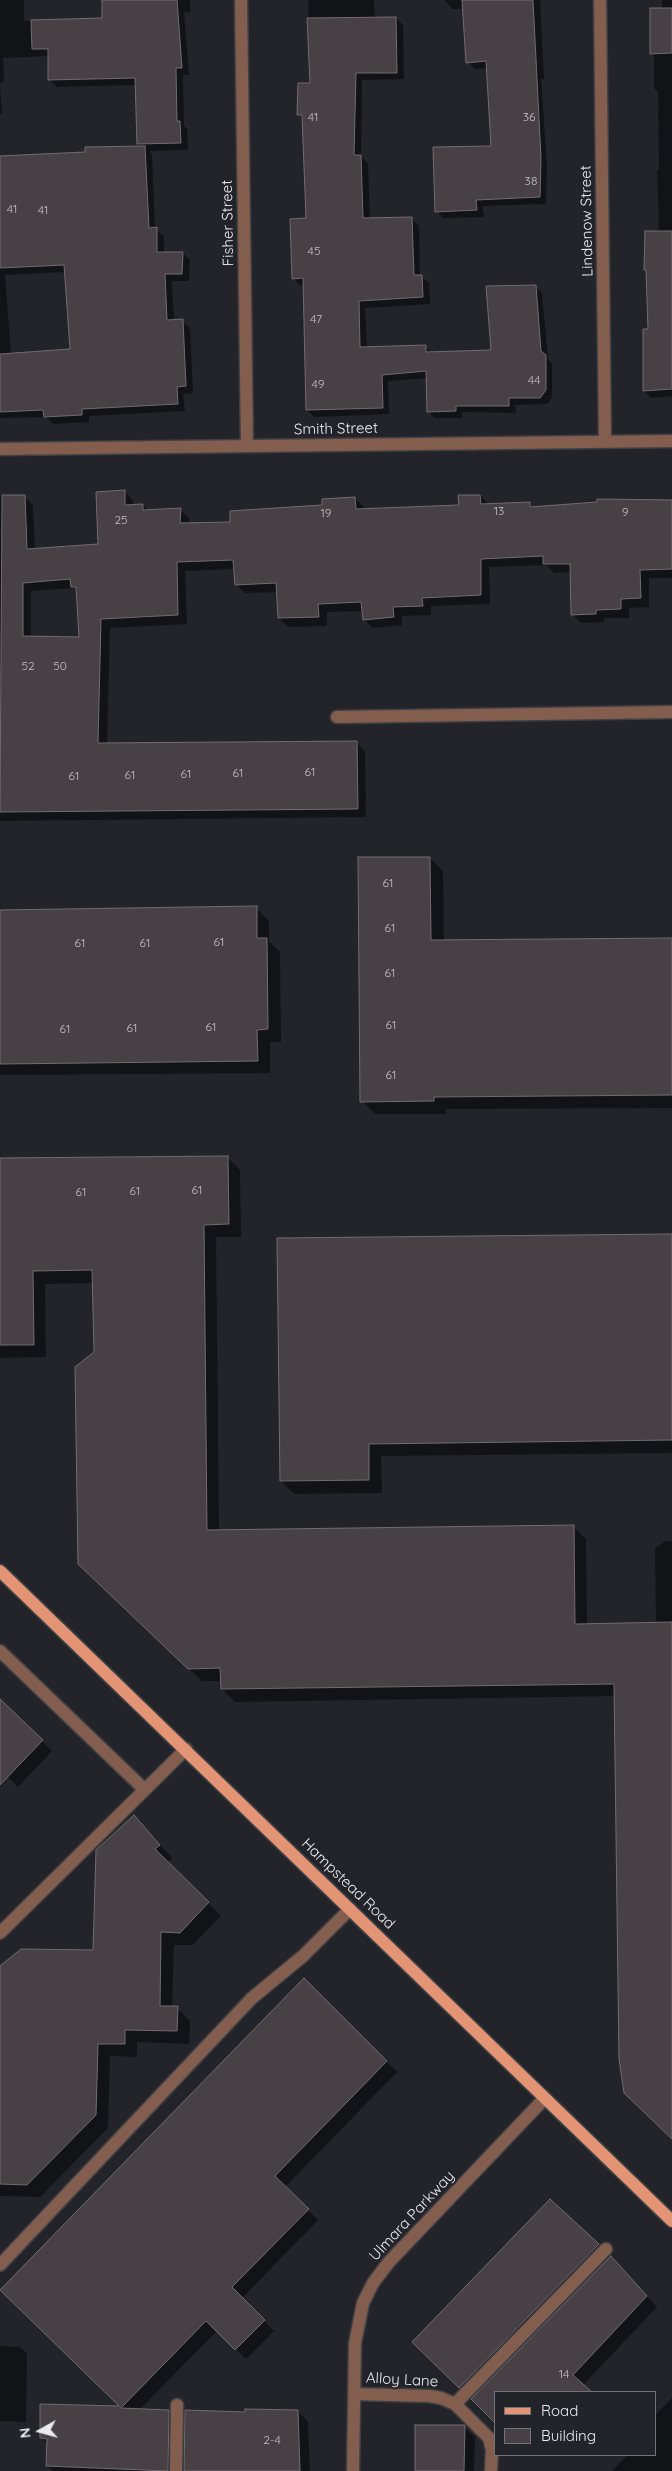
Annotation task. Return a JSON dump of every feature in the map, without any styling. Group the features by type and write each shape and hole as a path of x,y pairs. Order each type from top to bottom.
{"main road":[{"name":"Hampstead Road","path":"0,1571 672,2221"}],"street":[{"name":"Fisher Street","path":"241,0 247,446"},
{"name":"Lindenow Street","path":"600,0 605,442"},
{"name":"Smith Street","path":"0,449 672,441"},
{"path":"337,717 672,712"},
{"path":"0,1651 144,1789"},
{"path":"0,1933 186,1749"},
{"path":"0,2265 252,1998 303,1956 350,1909"},
{"name":"Ulmara Parkway","path":"353,2471 354,2394 358,2321 363,2302 373,2283 389,2262 545,2098"},
{"path":"455,2404 606,2250"},
{"name":"Alloy Lane","path":"354,2394 428,2396 441,2398 455,2404 488,2438 492,2450 491,2471"},
{"path":"176,2471 177,2406"}],"building":[{"path":"102,0 177,0 182,68 176,68 177,121 180,121 181,143 137,144 135,78 48,80 48,49 32,49 31,20 102,18"},
{"path":"462,0 533,0 541,158 540,197 476,200 477,210 435,212 433,147 491,146 486,61 466,63"},
{"path":"650,8 672,8 672,53 650,54"},
{"path":"396,17 397,73 356,73 354,155 361,155 363,218 412,217 414,275 422,275 423,297 359,301 360,347 426,345 426,352 491,350 486,286 536,285 541,351 546,355 546,390 540,398 509,398 509,406 456,406 456,411 427,412 426,371 382,375 383,408 306,410 303,278 292,279 290,219 306,218 302,115 297,115 298,83 310,83 307,18"},
{"path":"145,146 149,228 157,227 157,252 183,252 182,274 165,274 167,320 183,319 186,386 177,387 178,404 82,409 82,415 44,417 43,410 0,412 0,354 70,349 64,265 0,268 0,156 85,152 85,147"},
{"path":"645,231 672,231 672,389 643,391 643,329 648,329 646,270 644,270"},
{"path":"125,490 125,505 143,504 143,510 181,508 180,523 230,522 230,511 322,505 322,499 355,497 356,509 459,505 458,495 480,495 481,504 530,502 530,507 597,502 597,499 672,500 672,569 640,570 641,598 621,599 621,609 596,610 596,614 571,615 570,564 543,564 543,556 481,559 481,595 422,598 423,606 393,607 394,617 363,620 361,602 318,604 319,617 278,618 276,583 235,585 233,560 177,562 178,615 101,619 98,743 357,741 358,809 0,812 2,495 25,495 27,549 98,544 96,492","holes":["70,579 71,587 76,587 79,637 23,636 23,583"]},
{"path":"358,857 430,857 431,940 672,938 672,1095 434,1097 434,1101 360,1102"},
{"path":"257,906 257,938 267,938 268,1029 257,1030 258,1061 0,1064 0,910"},
{"path":"228,1156 229,1224 204,1225 207,1530 574,1525 575,1624 672,1622 672,2139 624,2093 619,2059 614,1684 221,1689 220,1668 188,1669 78,1564 75,1367 94,1352 92,1270 33,1271 34,1345 0,1345 0,1158"},
{"path":"672,1234 672,1440 369,1444 369,1480 280,1481 277,1238"},
{"path":"0,1699 43,1740 0,1785"},
{"path":"134,1815 160,1845 155,1849 209,1902 180,1933 161,1932 160,2006 178,2006 177,2031 125,2030 125,2044 98,2044 96,2115 27,2185 0,2184 0,1966 21,1949 93,1950 96,1850"},
{"path":"304,1978 387,2061 275,2176 309,2209 232,2287 265,2320 235,2350 206,2321 121,2408 169,2410 168,2471 46,2466 47,2439 40,2438 40,2404 119,2406 0,2290"},
{"path":"550,2199 599,2244 459,2388 412,2342"},
{"path":"611,2256 647,2296 573,2375 591,2391 494,2391 494,2422 471,2399"},
{"path":"245,2409 298,2410 300,2471 184,2471 185,2410 245,2412"},
{"path":"415,2425 465,2425 464,2471 415,2471"}]}
